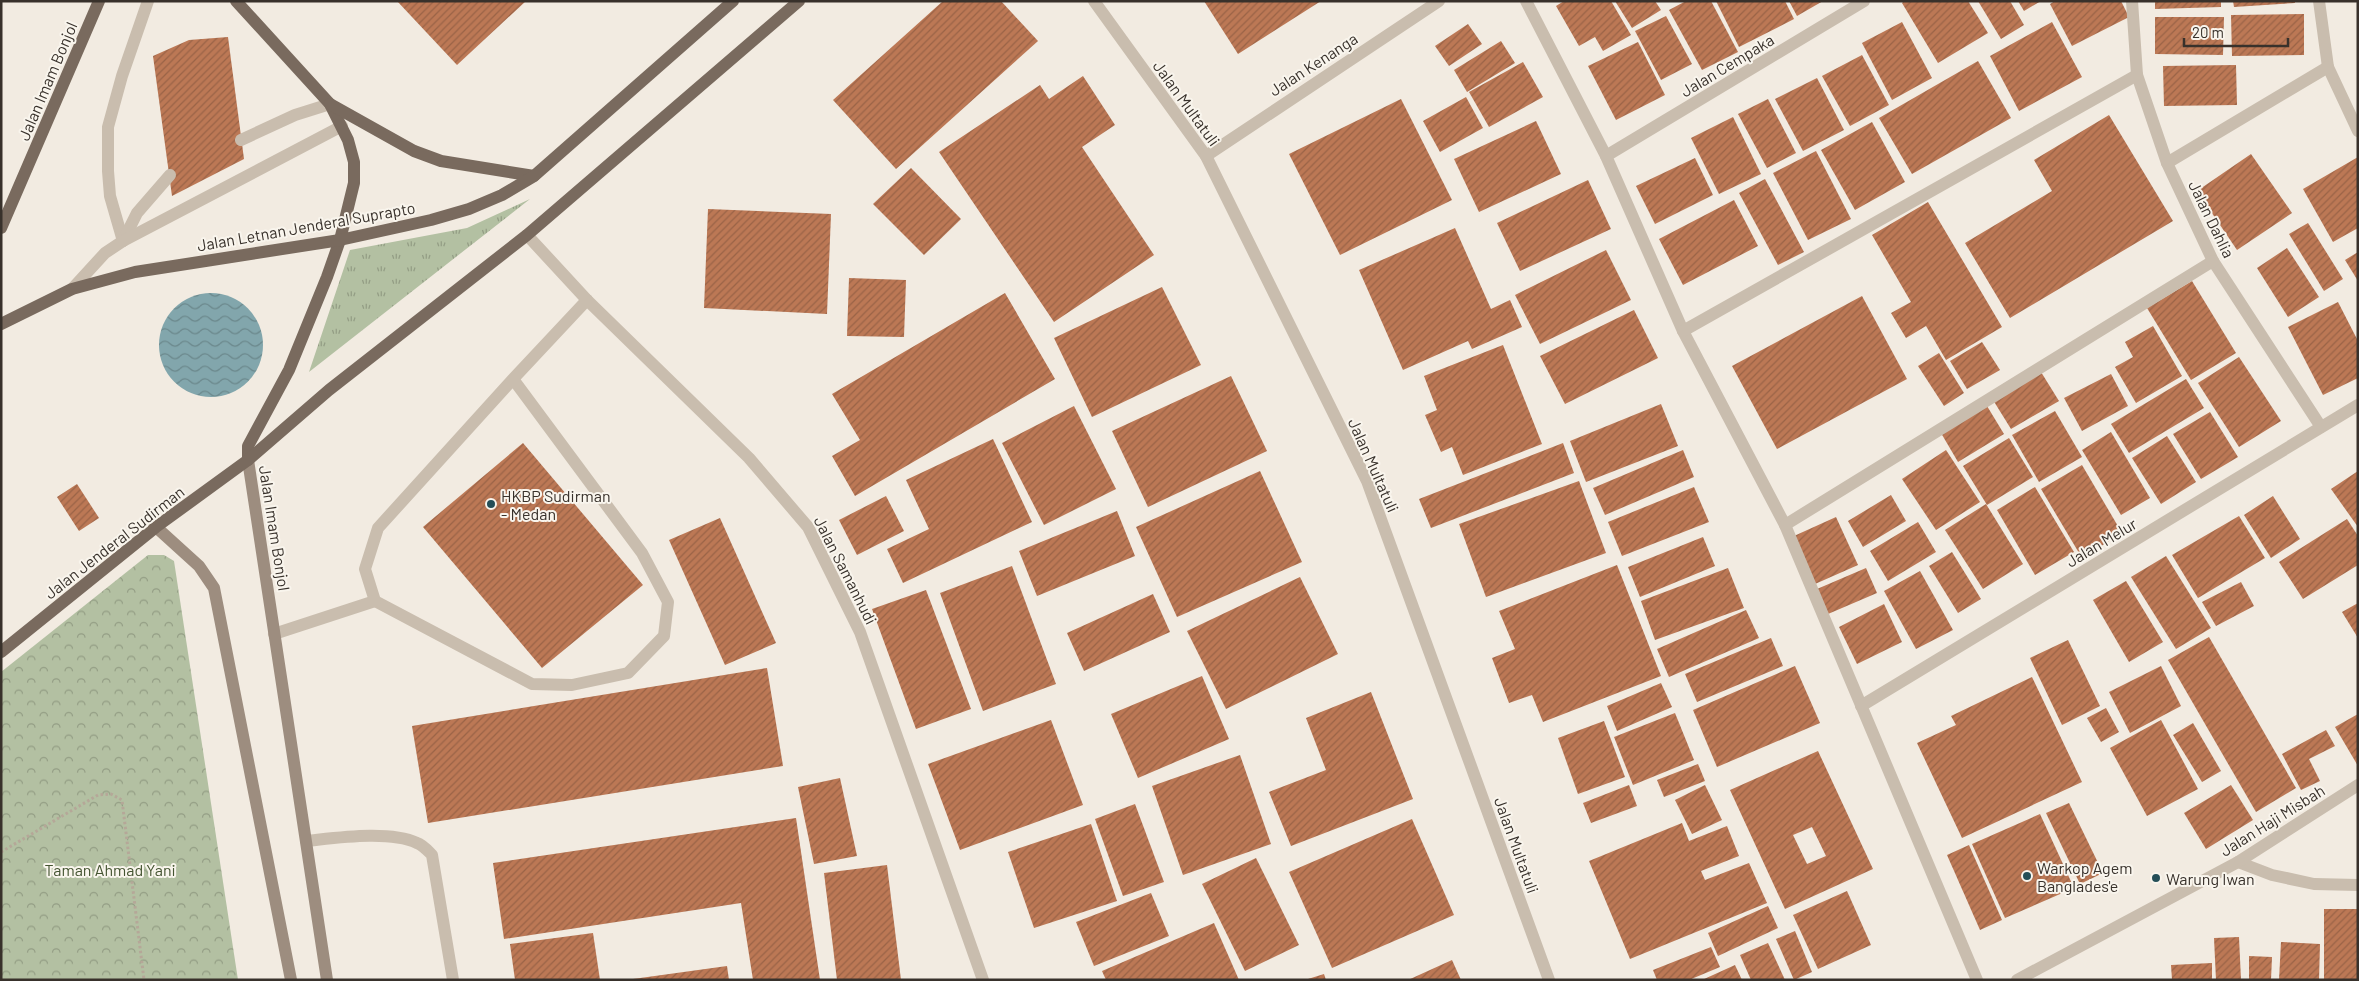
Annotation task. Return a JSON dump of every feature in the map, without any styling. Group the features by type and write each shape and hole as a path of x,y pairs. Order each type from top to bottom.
{"main road":[{"name":"Jalan Imam Bonjol","path":"1,228 99,1"},
{"name":"Jalan Letnan Jenderal Suprapto","path":"1,324 72,289 135,272 340,240 431,220 469,209 502,195 534,176 733,1"},
{"path":"248,460 329,390 527,235 799,1"},
{"name":"Jalan Imam Bonjol","path":"241,3 330,104 342,126 354,162 354,183 340,240 290,370 248,446 248,460 327,980"},
{"name":"Jalan Imam Bonjol","path":"330,104 414,151 441,161 534,176"},
{"name":"Jalan Jenderal Sudirman","path":"1,652 156,527 248,460"},
{"path":"156,527 199,566 214,588 291,980"},
{"path":"1,640 15,640"}],"street":[{"path":"123,241 110,196 108,127 122,76 148,1"},
{"name":"Jalan Multatuli","path":"1094,1 1206,156 1367,481 1549,980"},
{"name":"Jalan Kenanga","path":"1206,156 1439,1"},
{"path":"1526,1 1606,156 1683,331 1785,525 1977,980"},
{"name":"Jalan Cempaka","path":"1606,156 1864,1"},
{"name":"Jalan Dahlia","path":"2132,1 2137,75 2167,163 2213,261 2321,427"},
{"path":"2319,1 2328,68 2358,131"},
{"path":"2167,163 2328,68"},
{"path":"1683,331 2137,75"},
{"path":"241,140 295,115 330,104"},
{"path":"72,289 105,253 123,241 342,126"},
{"path":"123,241 137,213 170,175"},
{"name":"Jalan Samanhudi","path":"527,235 587,300 750,458 808,527 860,632 983,980"},
{"path":"1785,525 2213,261"},
{"path":"512,379 642,553 668,602 664,636 628,673 572,685 532,684 375,601 365,569 378,528 512,379 587,300"},
{"name":"Jalan Melur","path":"1860,706 2358,405"},
{"path":"274,634 375,601"},
{"name":"Jalan Haji Misbah","path":"2017,980 2238,862 2358,785"},
{"path":"306,841 353,836 401,838 419,843 432,855 453,980"},
{"path":"2238,862 2272,875 2314,884 2358,886"}],"path":[{"path":"1,852 98,795 111,794 122,800 144,980"}],"green space":[{"path":"530,199 309,372 350,250 467,228"},
{"name":"Taman Ahmad Yani","path":"148,555 164,555 174,561 238,980 1,980 1,672"}],"water":[{"path":"211,293 231,297 248,308 259,325 263,345 259,365 248,382 231,393 211,397 191,393 174,382 163,365 159,345 163,325 174,308 191,297"}],"building":[{"path":"397,1 526,1 457,65"},
{"path":"943,1 1001,1 1038,41 896,169 833,100"},
{"path":"1204,1 1321,1 1238,54"},
{"path":"1564,1 1611,1 1631,35 1603,51 1595,37 1579,46 1556,6"},
{"path":"1615,1 1655,1 1661,10 1632,28"},
{"path":"1686,1 1711,1 1738,52 1702,70 1669,10"},
{"path":"1716,1 1785,1 1794,19 1739,47"},
{"path":"1789,1 1823,1 1797,16"},
{"path":"1904,1 1968,1 1988,33 1938,63 1902,3"},
{"path":"1978,1 2010,1 2024,25 2001,39"},
{"path":"2018,1 2041,1 2024,11"},
{"path":"2055,1 2121,1 2129,17 2072,46 2050,4"},
{"path":"2155,1 2221,1 2221,7 2155,9"},
{"path":"2233,1 2295,1 2295,3 2234,7"},
{"path":"2304,14 2304,55 2232,56 2231,15"},
{"path":"1666,16 1692,64 1661,80 1635,31"},
{"path":"2155,17 2224,17 2223,55 2155,54"},
{"path":"1902,22 1932,78 1892,100 1862,43"},
{"path":"2052,22 2082,77 2019,111 1990,56"},
{"path":"1468,24 1482,44 1449,66 1435,46"},
{"path":"228,37 244,159 172,196 153,56 189,40"},
{"path":"1501,41 1515,63 1467,92 1454,70"},
{"path":"1638,42 1665,95 1616,120 1588,66"},
{"path":"1862,55 1889,105 1850,126 1822,76"},
{"path":"1978,61 2011,118 1912,174 1879,118"},
{"path":"1523,62 1543,97 1489,127 1469,92"},
{"path":"2236,65 2237,105 2164,106 2163,66"},
{"path":"1083,76 1115,125 1082,147 1154,255 1054,322 939,152 1040,85 1049,99"},
{"path":"1817,78 1844,130 1803,151 1775,99"},
{"path":"1466,97 1483,128 1440,152 1423,121"},
{"path":"1401,99 1452,200 1340,255 1289,154"},
{"path":"1768,99 1796,153 1767,168 1738,114"},
{"path":"2109,115 2173,221 2010,318 1965,243 2052,191 2034,160"},
{"path":"1733,117 1761,174 1719,194 1691,138"},
{"path":"1536,121 1561,174 1479,212 1454,159"},
{"path":"1872,122 1905,182 1855,210 1821,150"},
{"path":"1816,151 1851,219 1808,240 1773,173"},
{"path":"2251,154 2292,213 2237,250 2197,191"},
{"path":"2358,157 2358,228 2333,242 2303,189"},
{"path":"1695,158 1713,195 1655,224 1636,186"},
{"path":"911,168 961,219 924,255 873,204"},
{"path":"1765,179 1804,252 1778,265 1739,193"},
{"path":"1588,180 1611,229 1520,271 1497,223"},
{"path":"1734,200 1758,246 1683,285 1659,239"},
{"path":"1928,202 2002,327 1946,360 1926,326 1906,338 1891,313 1911,302 1872,235"},
{"path":"708,209 831,214 827,314 704,308"},
{"path":"2308,223 2343,279 2324,291 2289,234"},
{"path":"1455,228 1491,309 1510,300 1522,327 1472,349 1468,341 1403,370 1359,270"},
{"path":"2287,248 2319,297 2288,317 2257,268"},
{"path":"1606,250 1631,300 1540,344 1515,295"},
{"path":"2358,252 2358,281 2345,260"},
{"path":"849,278 906,280 904,337 847,336"},
{"path":"2192,281 2236,353 2191,380 2147,308"},
{"path":"1162,287 1201,365 1092,417 1054,338"},
{"path":"1005,293 1055,379 855,496 832,456 860,440 832,394"},
{"path":"1862,296 1907,379 1777,449 1732,366"},
{"path":"2338,302 2358,341 2358,378 2323,395 2288,327"},
{"path":"1634,310 1658,358 1565,404 1540,356"},
{"path":"2153,326 2182,376 2136,403 2115,367 2133,357 2125,342"},
{"path":"1982,342 2000,370 1967,389 1950,361"},
{"path":"1503,345 1542,444 1463,475 1452,447 1441,452 1425,415 1437,410 1424,376"},
{"path":"1939,353 1964,393 1944,406 1918,366"},
{"path":"2239,357 2281,421 2239,447 2198,383"},
{"path":"2041,372 2059,401 2011,429 1993,400"},
{"path":"2111,374 2128,406 2082,431 2064,398"},
{"path":"1231,376 1267,451 1148,507 1112,431"},
{"path":"2186,379 2204,408 2129,453 2111,424"},
{"path":"1661,404 1678,446 1586,482 1570,441"},
{"path":"1074,406 1116,489 1044,525 1002,443"},
{"path":"1987,406 2004,434 1958,462 1941,433"},
{"path":"2055,411 2082,457 2039,482 2012,435"},
{"path":"2210,412 2238,457 2201,479 2173,434"},
{"path":"2111,432 2150,498 2121,515 2082,450"},
{"path":"2167,436 2196,482 2161,504 2132,458"},
{"path":"2009,438 2033,477 1987,505 1963,466"},
{"path":"993,439 1032,522 903,583 887,549 929,529 906,480"},
{"path":"523,443 643,585 542,668 423,527"},
{"path":"1563,443 1574,473 1431,528 1419,499"},
{"path":"1683,450 1694,477 1605,515 1593,488"},
{"path":"1946,450 1980,502 1936,530 1902,479"},
{"path":"2082,465 2122,533 2082,558 2041,489"},
{"path":"1260,471 1302,562 1177,617 1136,527"},
{"path":"2358,471 2358,527 2331,489"},
{"path":"1579,481 1606,553 1486,597 1459,524"},
{"path":"77,484 99,518 79,531 57,497"},
{"path":"1694,487 1709,522 1622,556 1608,522"},
{"path":"2035,487 2074,552 2035,575 1997,510"},
{"path":"1891,495 1906,521 1863,547 1848,521"},
{"path":"886,496 904,531 857,555 839,520"},
{"path":"2273,496 2300,539 2271,558 2244,515"},
{"path":"1986,504 2023,564 1983,589 1945,530"},
{"path":"1117,511 1135,556 1037,596 1019,551"},
{"path":"2239,516 2265,558 2198,598 2172,555"},
{"path":"1836,517 1858,565 1815,584 1794,536"},
{"path":"720,518 776,643 725,665 669,540"},
{"path":"2347,519 2358,536 2358,565 2303,599 2279,562"},
{"path":"1918,522 1936,552 1888,581 1870,551"},
{"path":"1703,537 1715,566 1640,597 1628,567"},
{"path":"1952,552 1981,599 1958,613 1929,566"},
{"path":"2166,556 2211,628 2176,649 2131,577"},
{"path":"1617,565 1661,676 1543,722 1532,695 1509,703 1492,658 1515,649 1499,611"},
{"path":"1012,566 1056,684 983,711 940,593"},
{"path":"1728,568 1744,608 1655,640 1641,601"},
{"path":"1866,568 1877,593 1828,614 1817,589"},
{"path":"1920,571 1953,630 1916,649 1884,591"},
{"path":"1300,577 1338,654 1226,709 1187,631"},
{"path":"2126,581 2163,642 2129,662 2093,600"},
{"path":"2241,582 2254,606 2216,626 2202,602"},
{"path":"926,590 971,709 916,729 872,609"},
{"path":"1153,594 1170,632 1084,671 1067,633"},
{"path":"2358,603 2358,638 2342,612"},
{"path":"1884,604 1902,642 1857,664 1839,627"},
{"path":"1746,610 1759,638 1669,677 1657,649"},
{"path":"2209,637 2296,788 2256,812 2168,660"},
{"path":"1771,638 1783,666 1697,702 1685,674"},
{"path":"2068,640 2100,706 2062,725 2030,658"},
{"path":"1795,666 1820,723 1717,767 1693,710"},
{"path":"2161,666 2181,706 2130,733 2109,692"},
{"path":"767,668 783,766 428,823 412,726"},
{"path":"1202,676 1229,739 1138,778 1111,714"},
{"path":"2032,677 2082,782 1962,838 1917,743 1956,725 1951,716"},
{"path":"1661,683 1672,707 1617,731 1607,706"},
{"path":"1371,692 1413,799 1291,846 1269,792 1326,770 1306,718"},
{"path":"2106,708 2119,732 2101,742 2087,718"},
{"path":"1675,713 1694,760 1633,785 1614,737"},
{"path":"2358,714 2358,766 2335,727"},
{"path":"1051,720 1083,805 960,850 928,764"},
{"path":"2161,720 2198,789 2147,816 2110,748"},
{"path":"1604,721 1625,777 1578,794 1558,738"},
{"path":"2193,723 2221,771 2202,782 2173,735"},
{"path":"2326,730 2335,746 2309,759 2320,781 2301,790 2282,754"},
{"path":"1818,751 1873,869 1785,909 1730,790","holes":["1812,827 1826,856 1807,864 1793,835"]},
{"path":"1240,755 1271,844 1183,875 1152,786"},
{"path":"1698,764 1705,781 1664,797 1657,780"},
{"path":"840,778 857,856 814,864 798,787"},
{"path":"1629,785 1637,806 1591,823 1583,803"},
{"path":"1705,785 1722,820 1692,834 1675,800"},
{"path":"2231,785 2253,820 2206,849 2184,813"},
{"path":"2069,803 2103,873 2080,884 2046,813"},
{"path":"1135,804 1164,882 1123,896 1095,819"},
{"path":"2040,814 2074,888 2005,918 1972,844"},
{"path":"796,818 820,980 753,980 741,903 504,939 493,863"},
{"path":"1412,819 1454,915 1332,968 1289,872"},
{"path":"1682,823 1689,841 1727,826 1739,856 1701,871 1705,880 1749,863 1767,903 1630,959 1589,861"},
{"path":"1091,824 1117,901 1034,928 1008,852"},
{"path":"1969,845 2002,920 1980,930 1947,855"},
{"path":"1256,858 1299,945 1245,971 1202,884"},
{"path":"887,865 901,980 837,980 824,873"},
{"path":"1847,891 1871,945 1818,969 1793,915"},
{"path":"1151,893 1169,936 1094,966 1076,922"},
{"path":"1768,906 1778,928 1718,956 1708,933"},
{"path":"2324,909 2358,909 2358,980 2324,980"},
{"path":"1214,923 1239,980 1106,980 1102,971"},
{"path":"1795,931 1812,972 1794,980 1776,939"},
{"path":"593,933 600,980 515,980 510,944"},
{"path":"2239,937 2241,980 2216,980 2214,938"},
{"path":"2281,942 2320,944 2319,980 2279,980"},
{"path":"1768,943 1785,980 1751,980 1740,955"},
{"path":"1711,947 1720,967 1689,980 1657,980 1653,970"},
{"path":"2249,956 2272,957 2271,980 2249,980"},
{"path":"1452,960 1461,980 1408,980"},
{"path":"2212,963 2212,980 2172,980 2171,965"},
{"path":"1735,965 1742,980 1702,980"},
{"path":"727,966 729,980 633,980 633,979"},
{"path":"1324,974 1326,980 1308,980 1308,979"}],"place":[{"name":"HKBP Sudirman - Medan","path":"491,504"},
{"name":"Warkop Agem Banglades'e","path":"2027,876"},
{"name":"Warung Iwan","path":"2156,878"}]}
